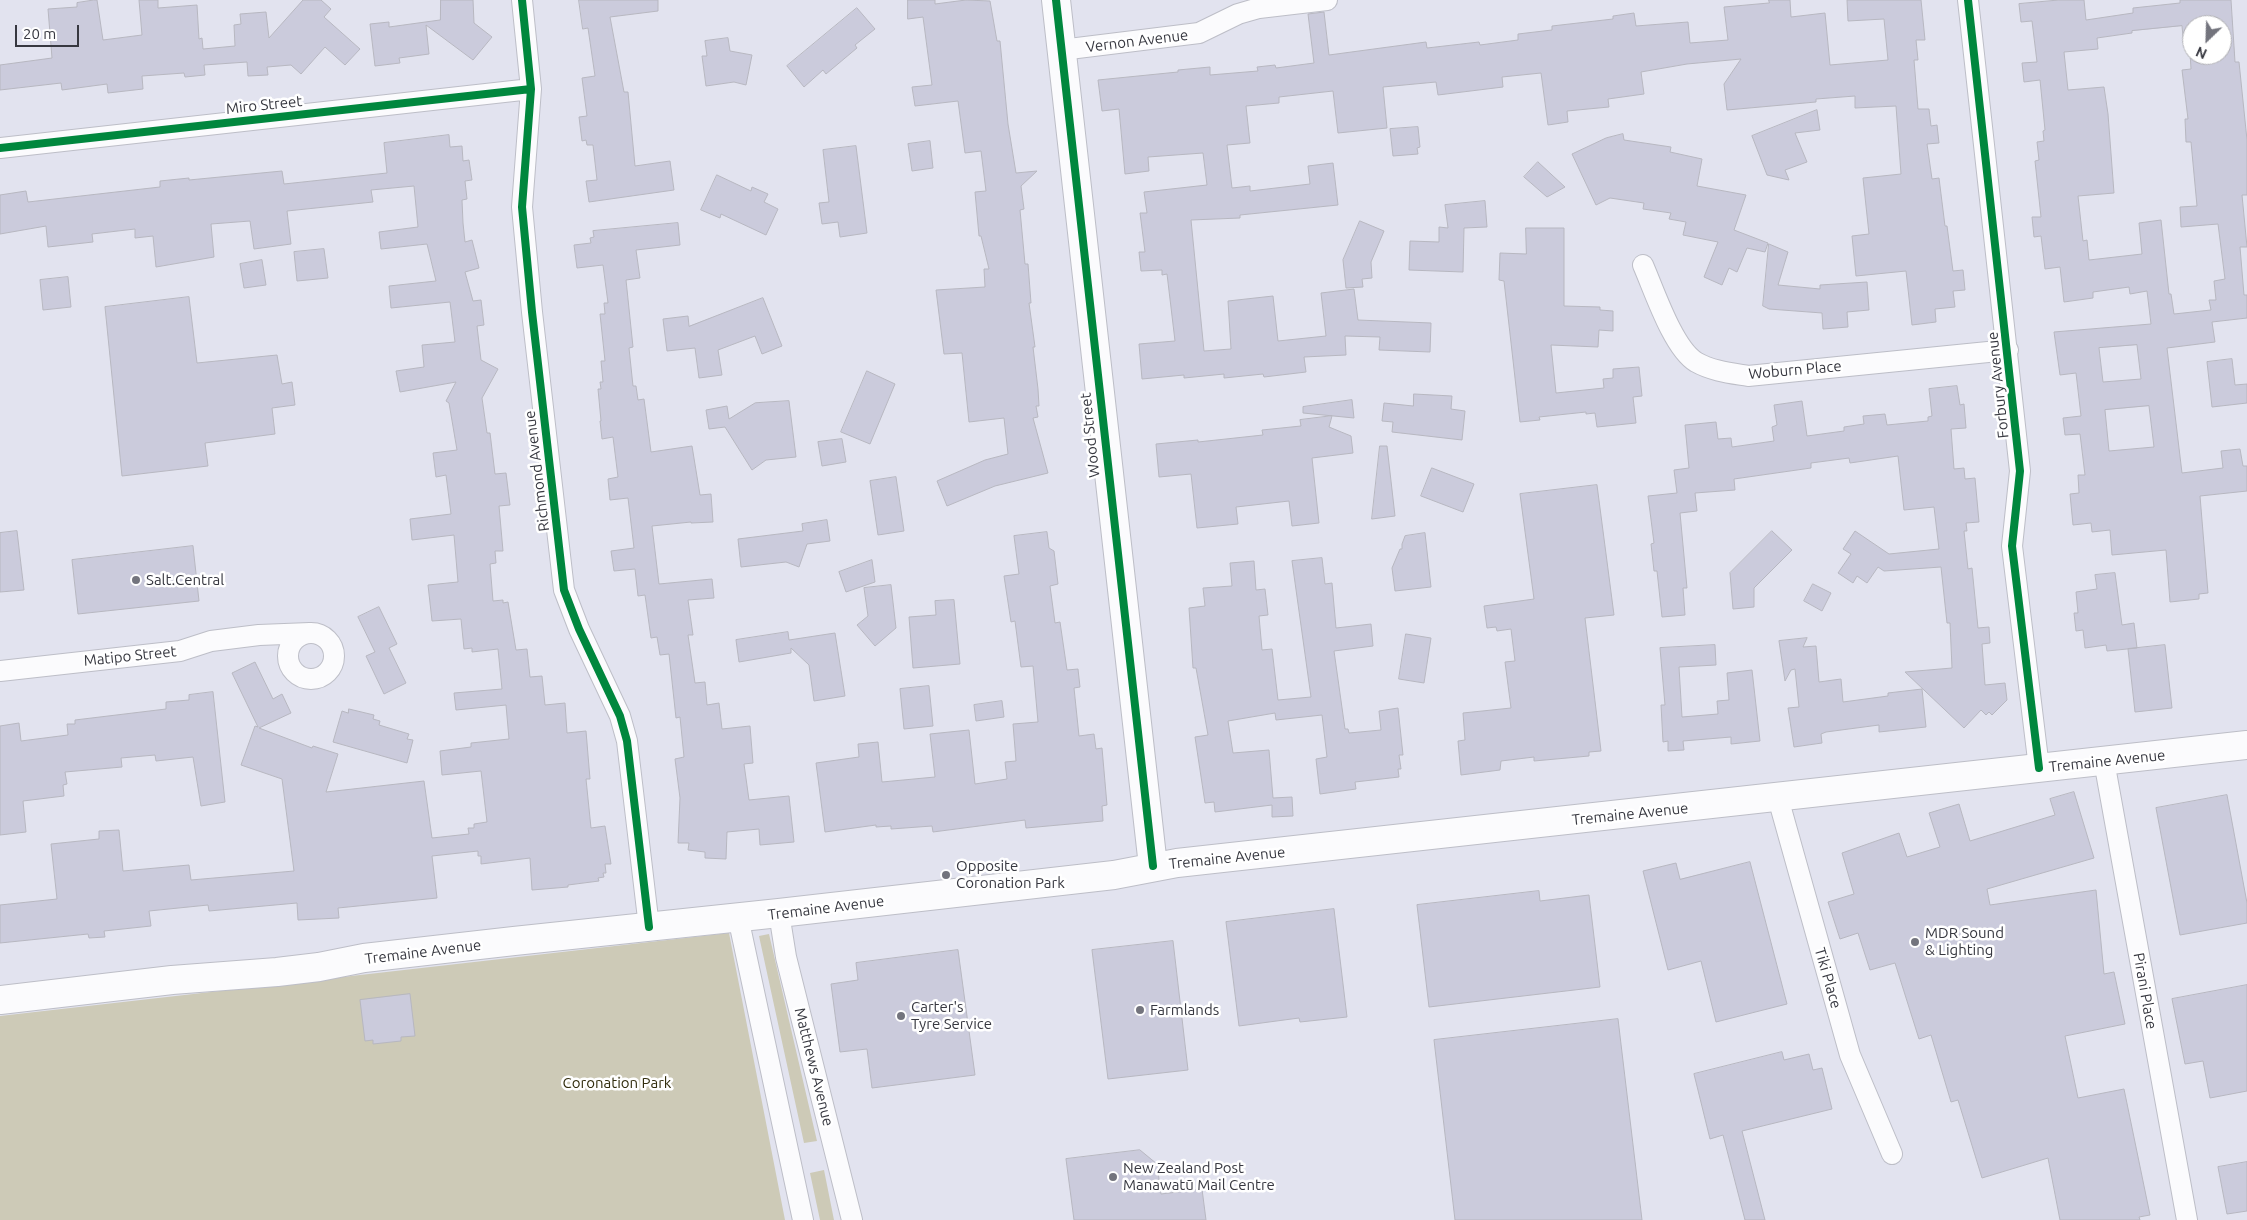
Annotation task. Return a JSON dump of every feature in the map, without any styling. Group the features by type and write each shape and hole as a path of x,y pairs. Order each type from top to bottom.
{"main road":[{"name":"Wood Street","path":"1056,0 1154,866"},
{"name":"Tremaine Avenue","path":"0,1000 172,980 277,972 364,958 1114,874 1154,866 2247,745"}],"street":[{"name":"Richmond Avenue","path":"522,0 531,90 522,207 532,312 564,590 579,629 620,716 627,741 649,927"},
{"name":"Vernon Avenue","path":"1061,50 1199,33 1238,14 1259,8 1327,0"},
{"name":"Forbury Avenue","path":"1968,0 2020,471 2012,546 2039,768"},
{"name":"Miro Street","path":"0,148 531,90"},
{"name":"Woburn Place","path":"1643,264 1679,345 1695,361 1717,371 1748,376 2008,350"},
{"name":"Matipo Street","path":"0,670 180,651 211,641 258,635 310,633"},
{"path":"310,633 324,637 334,650 334,657 329,672 316,679 301,678 290,666 288,652 296,639 310,633"},
{"path":"258,635 273,639 288,652"},
{"name":"Pirani Place","path":"2104,761 2187,1220"},
{"name":"Tiki Place","path":"1778,798 1850,1056 1892,1154"},
{"name":"Matthews Avenue","path":"779,913 786,957 852,1220"},
{"path":"738,917 803,1220"}],"green space":[{"name":"Coronation Park","path":"729,933 785,1220 0,1220 0,1016"},
{"path":"769,934 817,1141 804,1143 759,936"},
{"path":"824,1170 834,1220 820,1220 810,1173"}],"building":[{"path":"97,0 103,40 142,35 139,0 158,0 158,8 197,5 199,39 202,38 203,49 235,46 234,25 241,24 240,14 266,12 269,38 303,0 321,0 331,9 324,17 360,49 345,65 325,47 301,74 291,65 267,67 268,75 248,76 247,62 204,65 205,75 185,77 184,73 142,76 143,89 108,93 107,84 62,90 61,83 0,90 0,65 52,58 48,9 77,7 77,3"},
{"path":"441,0 473,0 474,23 492,37 473,60 426,25 429,54 399,58 400,63 375,66 370,24 389,22 389,27 440,20"},
{"path":"579,0 658,0 658,11 610,17 624,92 628,92 635,166 670,161 674,190 589,202 586,181 597,180 593,145 587,145 586,140 582,141 579,117 587,116 582,78 595,76 588,28 583,29"},
{"path":"908,0 935,0 935,4 966,0 990,1 997,41 1000,41 1008,124 1016,173 1037,171 1021,186 1024,209 1020,210 1025,264 1028,264 1031,303 1029,303 1038,389 1039,406 1036,406 1038,417 1033,418 1048,473 995,486 947,506 937,481 985,460 1008,454 1004,418 969,422 962,353 944,354 936,290 985,287 984,269 989,269 981,236 979,236 975,192 986,191 981,151 965,153 958,101 915,106 912,87 932,85 923,17 908,19"},
{"path":"1769,0 1790,0 1791,17 1825,13 1830,65 1888,60 1884,19 1848,21 1847,0 1921,0 1925,40 1916,40 1918,60 1914,60 1918,109 1929,109 1931,126 1937,125 1939,143 1927,144 1932,179 1939,178 1953,271 1963,270 1965,290 1953,291 1955,307 1935,309 1936,322 1912,325 1906,271 1856,276 1852,236 1869,234 1863,178 1901,174 1896,106 1855,108 1855,96 1816,99 1816,102 1727,110 1724,84 1741,59 1687,64 1641,72 1644,94 1608,99 1609,107 1567,111 1568,122 1548,125 1541,73 1502,77 1503,87 1438,95 1436,82 1383,87 1387,128 1338,133 1333,91 1279,97 1279,103 1246,106 1250,143 1227,145 1232,188 1250,186 1250,191 1310,184 1308,166 1333,163 1338,205 1240,215 1240,218 1191,220 1204,351 1231,349 1228,301 1273,296 1278,341 1326,336 1321,293 1354,289 1358,320 1431,323 1430,352 1379,350 1380,337 1345,336 1346,355 1304,357 1306,372 1264,377 1263,374 1224,378 1224,374 1184,378 1184,375 1142,379 1139,344 1175,341 1167,274 1162,275 1162,270 1141,271 1139,252 1145,252 1140,213 1147,213 1144,192 1207,185 1203,153 1148,157 1149,171 1125,174 1119,109 1102,111 1098,80 1210,67 1210,75 1258,71 1257,67 1275,65 1276,68 1314,63 1308,14 1324,12 1329,55 1426,42 1427,48 1479,42 1480,45 1518,40 1518,34 1552,30 1552,26 1613,19 1613,16 1634,13 1636,26 1688,22 1690,43 1728,40 1724,7 1769,3"},
{"path":"2059,0 2084,0 2086,20 2133,13 2133,8 2180,3 2180,0 2231,0 2232,15 2182,15 2182,26 2132,31 2132,33 2097,38 2098,49 2064,52 2068,90 2104,87 2108,114 2114,193 2078,196 2083,241 2087,240 2089,260 2142,254 2139,223 2161,220 2169,294 2171,294 2174,314 2211,310 2209,300 2216,300 2214,281 2225,279 2218,224 2181,227 2180,207 2197,206 2191,142 2186,142 2185,119 2188,119 2182,70 2191,69 2191,65 2232,65 2232,16 2235,62 2239,62 2247,140 2247,195 2242,195 2247,247 2240,247 2244,295 2247,295 2247,318 2212,322 2215,342 2167,348 2182,473 2223,468 2221,451 2240,449 2243,466 2247,466 2247,491 2200,496 2208,593 2199,594 2199,599 2170,602 2166,550 2112,555 2110,530 2092,532 2091,523 2073,525 2070,494 2079,493 2078,475 2085,475 2080,434 2065,435 2063,418 2081,416 2076,373 2060,375 2054,332 2151,324 2147,291 2130,294 2129,287 2093,292 2093,298 2064,302 2060,267 2045,269 2041,236 2034,237 2032,217 2041,217 2035,161 2039,160 2037,142 2044,141 2043,131 2045,130 2040,80 2024,82 2022,63 2037,62 2032,21 2021,22 2019,4","holes":["2137,345 2141,379 2103,382 2099,348","2149,406 2154,447 2109,451 2105,410"]},
{"path":"857,8 875,29 855,45 857,48 826,74 823,70 804,87 787,66"},
{"path":"728,38 730,51 752,55 746,85 734,82 706,86 702,56 707,56 705,41"},
{"path":"1817,110 1820,130 1795,133 1807,162 1785,170 1789,180 1767,175 1752,136"},
{"path":"1418,127 1420,147 1417,148 1418,154 1393,156 1390,129"},
{"path":"1623,134 1624,140 1671,147 1670,152 1702,159 1697,186 1746,195 1734,230 1768,243 1765,252 1747,248 1737,272 1729,268 1722,285 1704,277 1718,242 1683,235 1686,222 1669,219 1671,213 1643,209 1644,203 1610,198 1596,205 1572,154 1606,138"},
{"path":"449,135 450,147 462,146 463,161 469,160 472,180 465,181 467,199 462,200 463,223 465,242 472,240 479,268 465,272 473,301 481,300 484,325 477,326 481,360 498,369 482,398 487,433 490,433 495,474 506,473 510,505 499,506 503,551 495,551 496,563 490,564 493,601 503,600 503,603 508,602 516,650 527,649 530,677 542,676 545,705 565,703 567,733 586,731 590,779 586,779 591,828 605,826 611,864 605,864 606,873 603,873 604,877 598,878 599,881 568,885 568,887 532,890 530,858 481,864 481,856 478,856 478,851 432,856 437,898 338,908 339,918 298,920 297,903 209,911 208,905 149,911 151,926 104,931 105,937 89,938 88,934 0,943 0,905 57,899 51,844 99,839 99,831 119,830 123,871 189,865 191,880 294,871 282,779 241,765 255,726 258,727 232,673 255,662 273,699 282,694 291,713 259,728 312,748 313,746 338,754 326,792 424,781 432,838 469,834 468,828 474,828 474,824 487,822 481,771 442,775 440,751 471,747 471,743 509,739 506,705 456,710 454,693 502,689 498,649 472,652 472,648 464,649 461,619 432,621 428,585 458,582 454,535 412,540 410,519 451,514 446,475 436,477 433,453 457,450 449,403 446,401 456,382 400,392 396,371 424,367 422,345 455,342 450,302 391,308 389,286 436,281 427,244 381,249 379,232 418,227 414,186 371,190 373,202 287,211 291,244 254,249 250,221 211,224 214,257 156,267 153,236 135,238 135,229 92,234 93,242 48,247 46,226 0,234 0,195 26,191 28,202 160,187 160,181 189,178 189,180 282,171 284,184 387,173 384,143"},
{"path":"930,141 933,168 912,171 908,144"},
{"path":"856,146 867,233 840,237 838,222 822,224 819,203 829,202 823,150"},
{"path":"1538,162 1565,187 1547,197 1524,177"},
{"path":"717,175 751,191 752,187 768,194 764,202 778,209 766,235 721,214 720,218 701,210"},
{"path":"1485,201 1487,227 1464,228 1463,272 1409,270 1410,241 1439,242 1439,227 1448,228 1445,205"},
{"path":"1360,221 1384,231 1371,262 1372,278 1362,279 1363,287 1346,288 1343,260"},
{"path":"678,223 680,245 636,250 640,278 626,280 633,347 629,348 633,386 636,386 638,400 644,399 651,452 692,446 700,495 711,494 713,522 652,526 659,584 712,579 714,598 688,600 693,635 688,635 695,683 705,682 707,705 719,703 722,729 750,726 753,763 744,764 749,800 789,796 794,842 760,845 759,829 727,832 726,859 705,858 705,852 688,850 689,843 678,843 680,798 675,759 684,757 680,717 676,718 669,654 660,655 657,637 651,638 645,595 638,596 635,569 614,571 611,551 634,548 628,498 610,500 608,479 618,477 613,437 602,439 600,421 598,389 601,389 600,382 603,382 601,361 605,361 600,314 605,314 604,303 608,303 603,265 577,268 574,245 591,243 590,238 594,237 593,231"},
{"path":"1526,228 1564,228 1564,306 1600,307 1600,310 1613,311 1613,331 1599,330 1598,347 1551,345 1556,393 1604,388 1603,379 1613,378 1613,369 1639,367 1642,396 1633,397 1636,423 1597,427 1595,413 1586,414 1586,412 1539,417 1540,420 1520,422 1504,281 1499,280 1500,253 1526,254"},
{"path":"1769,244 1788,252 1778,285 1820,289 1820,285 1867,282 1869,310 1847,312 1848,327 1823,329 1822,313 1769,309 1763,306"},
{"path":"324,249 328,278 297,281 294,252"},
{"path":"262,260 266,285 244,288 240,264"},
{"path":"68,277 71,307 43,310 40,280"},
{"path":"189,297 197,363 277,355 282,384 292,382 295,405 272,408 275,434 205,443 208,466 122,476 105,307"},
{"path":"763,298 782,346 762,354 755,336 718,350 722,375 699,378 695,348 667,351 663,319 688,316 689,326"},
{"path":"2232,359 2235,385 2247,384 2247,403 2212,407 2207,362"},
{"path":"867,371 895,384 870,444 841,432"},
{"path":"1957,386 1960,405 1964,404 1966,428 1951,429 1954,469 1964,468 1965,479 1975,478 1979,522 1966,523 1967,531 1964,531 1968,569 1972,568 1978,628 1989,627 1990,643 1982,644 1985,685 2005,683 2007,700 1992,715 1989,712 1986,715 1981,710 1964,728 1905,672 1952,668 1950,623 1947,623 1941,567 1884,571 1878,567 1867,583 1857,576 1853,583 1838,573 1851,554 1843,549 1855,531 1889,554 1939,549 1934,507 1904,510 1898,456 1850,463 1849,458 1811,463 1811,468 1734,479 1735,490 1695,493 1697,511 1680,513 1687,588 1683,588 1685,615 1662,617 1657,571 1654,571 1651,544 1654,543 1648,496 1677,493 1674,470 1689,468 1685,425 1716,422 1718,439 1731,438 1732,447 1774,441 1772,427 1777,425 1774,405 1802,401 1807,436 1844,431 1844,427 1864,424 1863,416 1885,414 1887,425 1928,421 1928,417 1932,416 1929,389"},
{"path":"1414,394 1452,396 1451,409 1465,411 1462,440 1392,432 1393,422 1382,421 1384,403 1413,406"},
{"path":"1352,400 1354,418 1303,413 1303,407"},
{"path":"789,401 796,457 766,460 752,470 725,427 709,429 706,410 727,406 729,419 755,403"},
{"path":"1332,416 1329,427 1351,436 1353,453 1312,458 1319,523 1292,526 1289,501 1236,507 1238,524 1197,528 1191,474 1159,477 1156,444 1198,440 1198,442 1263,435 1262,430 1301,426 1300,420"},
{"path":"842,439 846,462 822,466 818,442"},
{"path":"1380,446 1387,446 1395,516 1372,519"},
{"path":"1432,468 1474,484 1463,512 1421,496"},
{"path":"896,477 904,531 878,535 870,481"},
{"path":"1597,485 1614,615 1585,618 1601,751 1589,752 1589,756 1534,761 1534,757 1501,761 1500,770 1461,775 1458,741 1465,740 1463,713 1511,708 1505,662 1515,661 1511,629 1497,631 1496,627 1487,628 1484,606 1534,599 1520,494"},
{"path":"827,520 830,541 807,544 799,567 786,562 741,567 738,539 803,531 802,524"},
{"path":"17,531 24,590 0,592 0,533"},
{"path":"1772,531 1792,550 1754,588 1754,607 1733,609 1730,573"},
{"path":"1047,532 1049,548 1054,551 1058,584 1050,586 1055,623 1060,622 1067,670 1078,669 1080,687 1074,688 1079,736 1094,734 1096,749 1102,748 1107,805 1102,806 1103,821 1026,828 1025,820 933,832 932,826 891,829 891,826 876,827 876,825 825,832 816,763 859,757 858,744 878,742 882,782 935,777 930,734 969,730 975,784 1007,779 1005,762 1016,761 1013,724 1038,722 1033,666 1021,667 1015,621 1011,622 1004,576 1019,574 1014,536"},
{"path":"1425,533 1431,587 1395,591 1392,568 1400,549 1402,549 1405,536"},
{"name":"Salt.Central","path":"193,546 199,601 78,614 72,560"},
{"path":"1322,558 1325,584 1332,583 1336,628 1371,624 1373,646 1334,651 1345,729 1348,729 1349,733 1381,730 1379,711 1398,708 1403,755 1399,755 1401,769 1398,769 1399,777 1355,782 1356,789 1320,794 1316,759 1327,757 1322,715 1276,720 1275,713 1228,721 1233,753 1269,750 1273,798 1292,797 1293,816 1272,817 1272,805 1215,812 1214,802 1205,803 1195,737 1208,735 1196,668 1193,668 1189,608 1205,606 1203,588 1232,586 1230,563 1254,561 1256,590 1265,589 1268,615 1259,616 1262,650 1272,649 1278,700 1311,697 1292,561"},
{"path":"872,560 875,582 846,592 839,572"},
{"path":"2115,573 2122,625 2134,623 2137,648 2107,651 2106,645 2085,648 2083,630 2076,631 2074,613 2078,613 2076,592 2097,589 2095,575"},
{"path":"1813,584 1831,593 1822,611 1804,601"},
{"path":"891,585 896,628 875,646 857,625 868,616 864,588"},
{"path":"954,600 960,664 913,668 909,617 936,615 935,601"},
{"path":"379,607 397,644 389,648 406,683 384,694 366,656 375,652 358,617"},
{"path":"788,632 789,640 835,633 845,696 814,701 809,665 791,648 791,653 739,662 736,640"},
{"path":"1406,634 1431,638 1424,683 1399,679"},
{"path":"1807,638 1803,647 1816,646 1819,682 1841,679 1843,702 1888,696 1888,693 1922,689 1926,727 1879,732 1879,725 1826,732 1821,734 1822,743 1794,747 1788,708 1799,707 1795,669 1791,670 1785,681 1779,641"},
{"path":"1715,645 1716,665 1679,667 1682,717 1718,714 1717,701 1729,700 1727,673 1752,670 1760,741 1731,744 1731,737 1683,741 1684,750 1668,751 1668,741 1663,742 1661,705 1665,705 1660,648"},
{"path":"2165,645 2172,708 2135,712 2128,649"},
{"path":"929,686 933,726 904,729 900,689"},
{"path":"213,692 225,802 201,806 193,757 156,761 155,755 121,758 122,767 65,772 67,784 63,785 64,796 23,801 26,832 0,835 0,726 19,723 21,741 68,735 67,724 75,724 75,720 166,709 166,702 189,700 189,695"},
{"path":"1002,701 1004,717 976,721 974,705"},
{"path":"349,709 374,715 373,719 380,721 379,725 409,734 407,739 413,740 407,763 333,742 342,711 348,713"},
{"path":"2074,792 2094,858 1987,889 1990,905 2096,890 2104,974 2114,972 2125,1024 2065,1036 2078,1098 2124,1089 2150,1215 2139,1217 2140,1220 2060,1220 2048,1158 1982,1178 1958,1100 1951,1102 1931,1035 1919,1039 1895,963 1870,970 1858,933 1840,939 1828,902 1854,894 1842,853 1899,833 1907,857 1940,847 1929,813 1959,804 1970,841 2055,815 2050,799"},
{"path":"2227,795 2247,903 2247,923 2180,935 2156,808"},
{"path":"1750,862 1787,1004 1716,1022 1701,961 1668,970 1643,871 1676,863 1680,879"},
{"path":"1539,891 1540,901 1589,895 1600,987 1429,1007 1417,905"},
{"path":"1334,909 1347,1017 1300,1022 1299,1018 1239,1026 1226,922"},
{"name":"Farmlands","path":"1173,941 1188,1070 1108,1079 1092,950"},
{"name":"Carter's Tyre Service","path":"958,950 975,1075 872,1088 867,1049 840,1052 831,984 858,980 856,963"},
{"path":"2247,985 2247,1091 2210,1098 2203,1061 2185,1064 2172,999"},
{"path":"410,994 415,1036 401,1037 401,1041 373,1044 373,1040 365,1041 360,1000"},
{"path":"1618,1019 1642,1220 1455,1220 1434,1040"},
{"path":"1782,1052 1784,1060 1809,1054 1813,1070 1822,1068 1832,1109 1742,1131 1765,1220 1745,1220 1723,1135 1710,1139 1694,1074"},
{"name":"New Zealand Post Manawatū Mail Centre","path":"1140,1150 1157,1164 1161,1194 1202,1189 1206,1220 1074,1220 1066,1159"},
{"path":"2247,1162 2247,1211 2227,1214 2218,1167"}],"cycle path":[{"path":"522,0 531,89 522,207 532,312 564,590 579,629 620,716 627,741 649,927"},
{"path":"1056,0 1153,866"},
{"path":"1968,0 2020,471 2012,546 2039,768"},
{"path":"0,148 531,89"}],"place":[{"name":"Salt.Central","path":"136,580"},
{"name":"Opposite Coronation Park","path":"946,875"},
{"name":"MDR Sound & Lighting","path":"1915,942"},
{"name":"Farmlands","path":"1140,1010"},
{"name":"Carter's Tyre Service","path":"901,1016"},
{"name":"New Zealand Post Manawatū Mail Centre","path":"1113,1177"}]}
